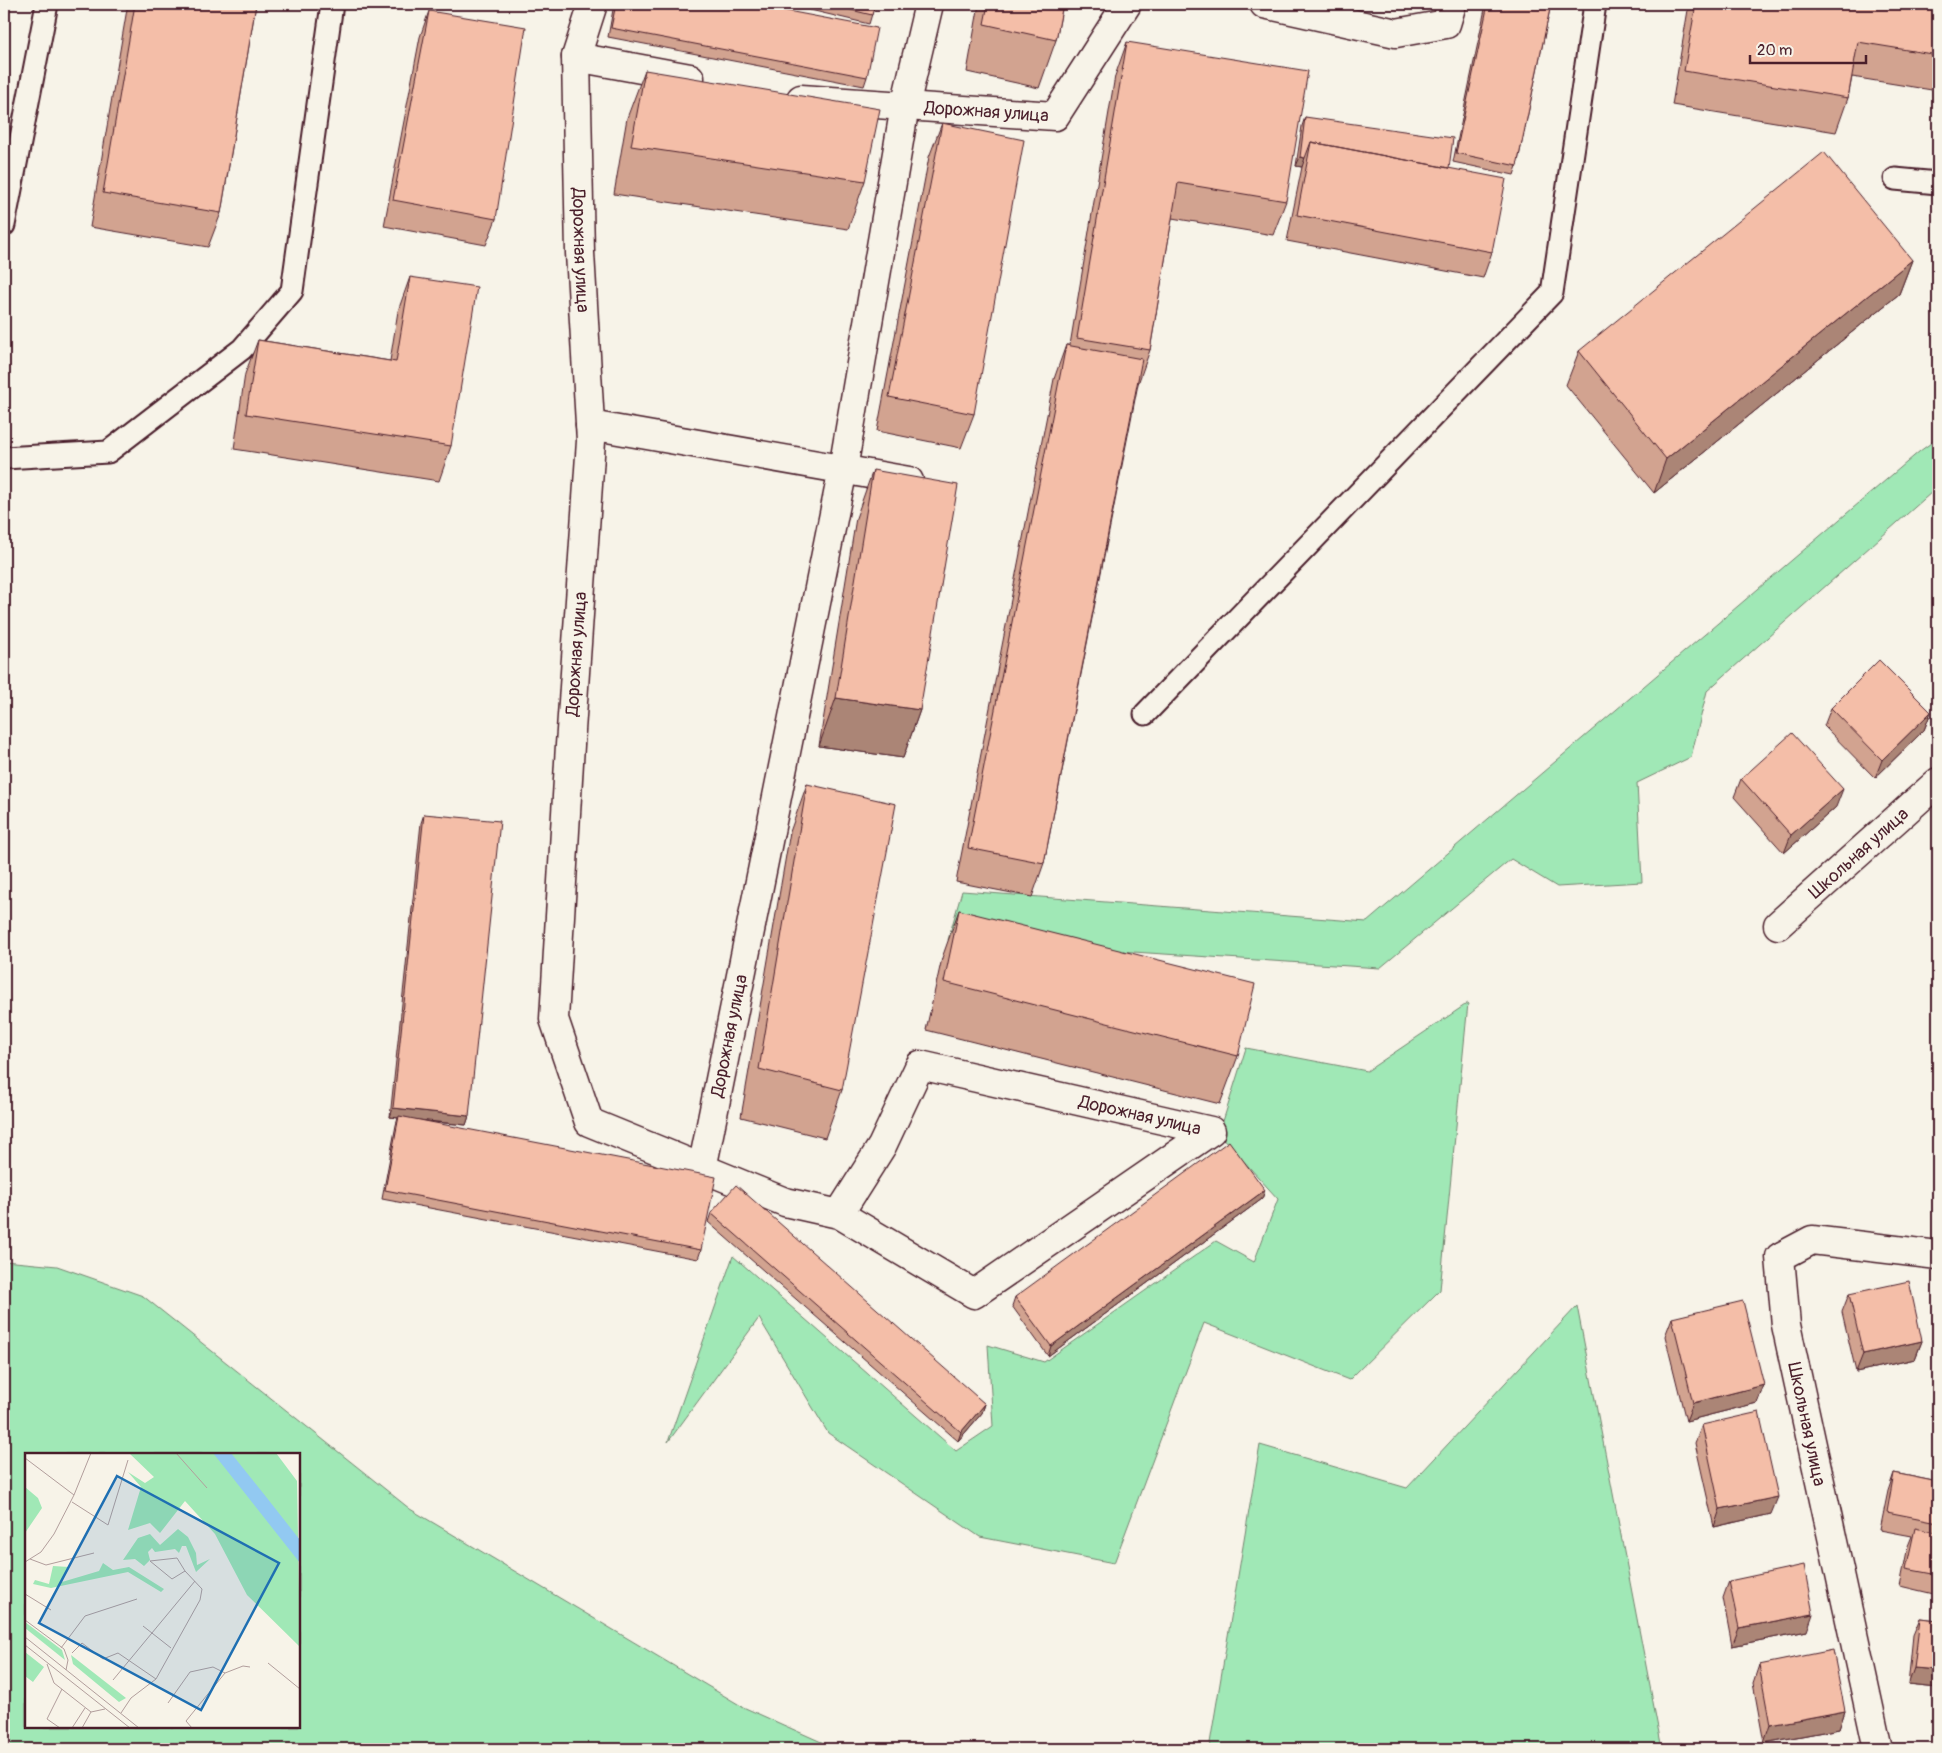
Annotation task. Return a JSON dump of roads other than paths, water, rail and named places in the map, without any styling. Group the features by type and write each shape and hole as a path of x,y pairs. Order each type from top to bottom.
{"street":[{"name":"Дорожная улица","path":"592,4 576,57 580,253 591,440 554,1019 589,1122 785,1202 839,1214 974,1294 1211,1131 920,1065 882,1146 839,1214"},
{"path":"905,106 929,4"},
{"name":"Дорожная улица","path":"776,95 804,100 1056,116 1127,4"},
{"path":"1264,4 1396,33 1446,24 1452,4"},
{"path":"576,57 718,84"},
{"name":"Дорожная улица","path":"702,1168 842,469 905,106"},
{"path":"590,425 934,485"},
{"name":"Школьная улица","path":"1778,925 1938,782"},
{"name":"Школьная улица","path":"1878,1749 1786,1325 1780,1257 1812,1240 1938,1255"}],"lane":[{"path":"4,225 47,4"},
{"path":"4,458 108,452 242,349 292,291 332,4"},
{"path":"1145,714 1552,293 1596,4"},
{"path":"1895,179 1938,184"}]}
